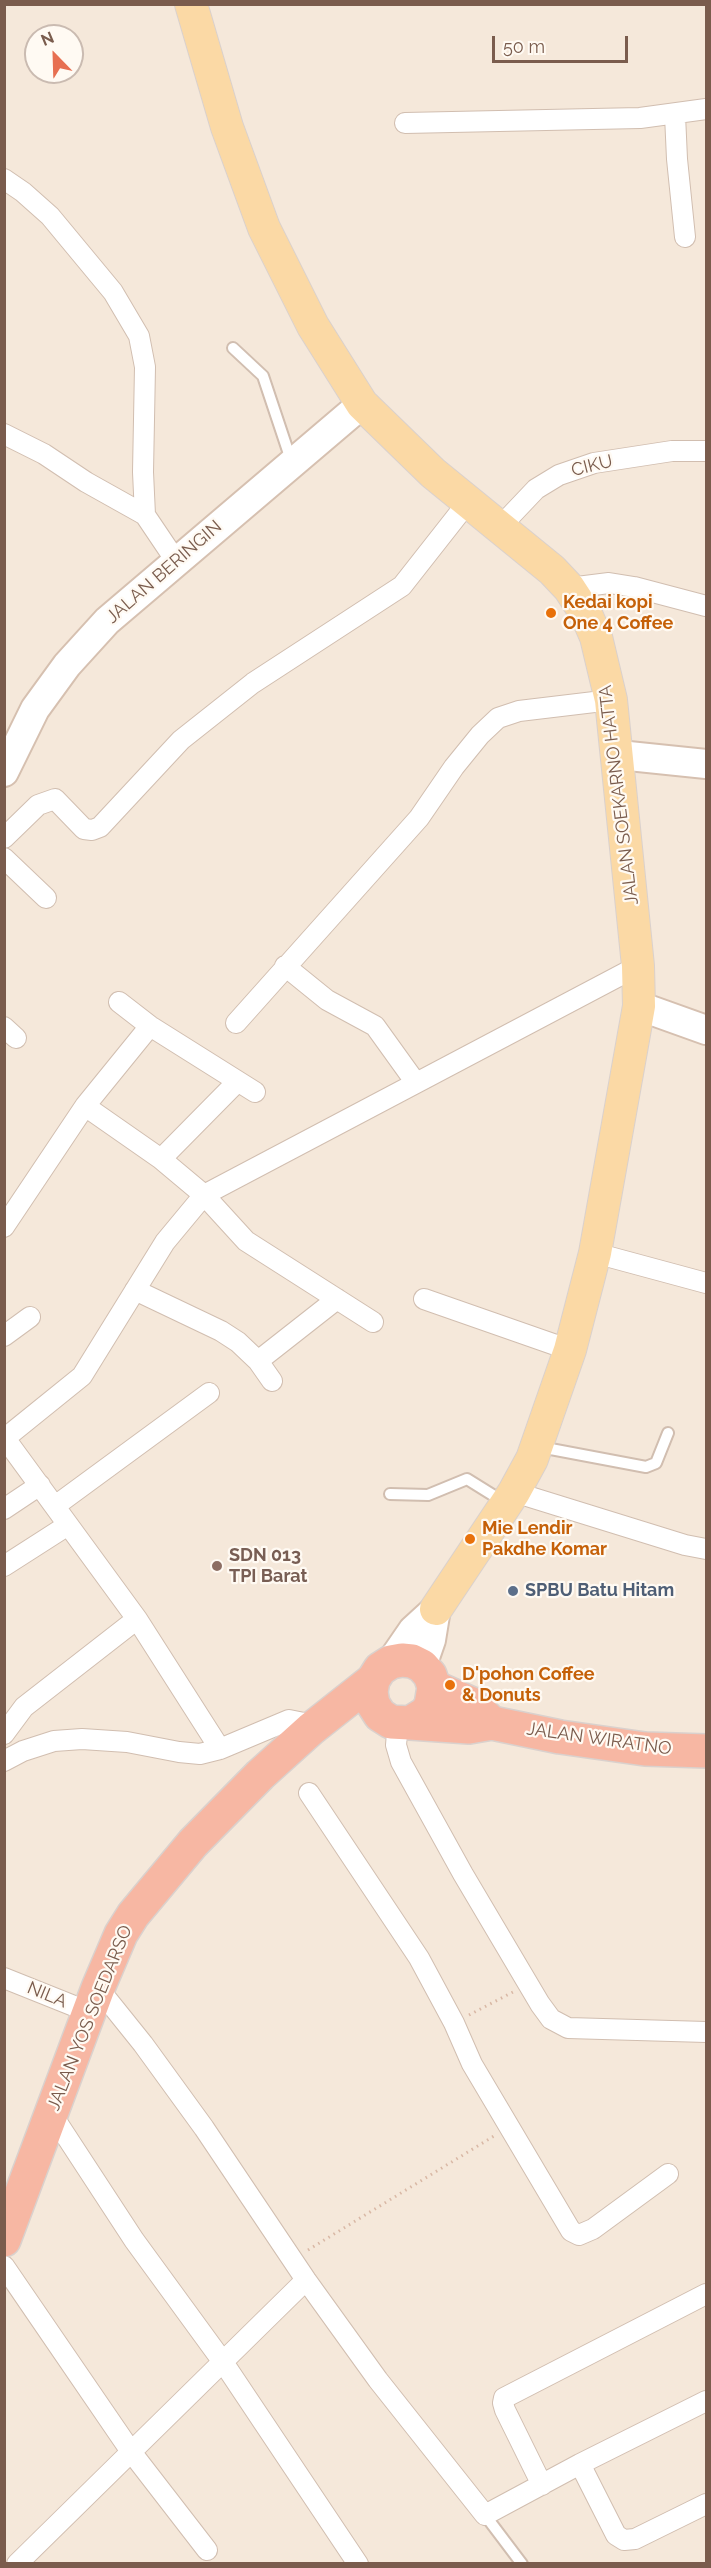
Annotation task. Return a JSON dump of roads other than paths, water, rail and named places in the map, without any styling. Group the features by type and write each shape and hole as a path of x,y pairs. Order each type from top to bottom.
{"highway":[{"path":"316,1725 400,1722 426,1713 434,1697 405,1674"},
{"path":"400,1722 380,1715 373,1704 371,1692 405,1674"},
{"path":"405,1674 472,1704 492,1723"},
{"name":"JALAN YOS SOEDARSO","path":"4,2240 94,2000 121,1934 140,1906 193,1843 260,1775 316,1725 405,1674"},
{"name":"JALAN WIRATNO","path":"400,1722 469,1727 492,1723 560,1737 635,1747 706,1751"}],"main road":[{"name":"JALAN SOEKARNO HATTA","path":"191,4 227,127 264,228 313,326 362,404 433,473 552,570 569,588 586,614 596,637 611,700 619,755 638,966 639,1006 595,1253 570,1350 537,1446 510,1498 436,1609"}],"street":[{"path":"405,123 640,118 706,109"},
{"path":"675,115 685,237"},
{"path":"4,179 50,216 113,292 139,336 145,367 143,472 146,515"},
{"name":"JALAN BERINGIN","path":"4,772 35,709 67,665 107,621 362,404"},
{"path":"4,434 44,453 86,482 146,515 176,561"},
{"name":"CIKU","path":"499,528 536,489 560,475 594,463 672,451 706,451"},
{"path":"4,838 38,805 55,799 84,829 92,830 100,827 190,733 253,683 402,586 468,502"},
{"path":"569,588 618,584 706,606"},
{"path":"236,1023 418,818 454,767 480,735 498,718 519,711 611,700"},
{"path":"619,755 706,764"},
{"path":"4,858 46,898"},
{"path":"285,966 327,1000 375,1026 416,1083"},
{"path":"220,1749 137,1619 5,1438 82,1376 165,1242 204,1195 638,966"},
{"path":"119,1002 150,1026 255,1092"},
{"path":"639,1006 706,1030"},
{"path":"4,1227 85,1106 150,1026"},
{"path":"161,1159 237,1082"},
{"path":"85,1106 161,1159 204,1195 246,1241 373,1322"},
{"path":"595,1253 706,1283"},
{"path":"135,1290 221,1331 238,1342 258,1361 272,1381"},
{"path":"258,1361 337,1299"},
{"path":"424,1299 570,1350"},
{"path":"4,1336 30,1317"},
{"path":"55,1506 209,1393"},
{"path":"4,1509 40,1485"},
{"path":"510,1498 706,1549"},
{"path":"4,1566 68,1525"},
{"name":"JALAN SOEKARNO HATTA","path":"405,1674 413,1630 436,1609"},
{"path":"4,1734 24,1707 137,1619"},
{"path":"4,1761 23,1750 54,1740 82,1739 127,1742 200,1754 220,1749 289,1720 316,1725"},
{"path":"400,1722 396,1745 400,1762 528,1984 551,2019 568,2028 706,2032"},
{"path":"309,1793 369,1887 399,1925 454,2023 472,2064 571,2231 579,2235 593,2229 668,2174"},
{"name":"NILA","path":"4,1978 94,2000"},
{"path":"94,2000 184,2100 306,2280 378,2380 485,2515 706,2401"},
{"path":"51,2113 134,2240 223,2362 358,2564"},
{"path":"4,2266 132,2452 207,2550"},
{"path":"18,2564 306,2280"},
{"path":"542,2485 505,2410 504,2397 706,2294"},
{"path":"580,2464 616,2535 624,2540 635,2539 706,2504"}],"lane":[{"path":"233,348 263,376 292,463"},
{"path":"537,1446 646,1467 656,1463 668,1433"},
{"path":"390,1494 428,1495 467,1479 510,1498"},
{"path":"485,2515 522,2564"}],"place":[{"name":"Kedai kopi One 4 Coffee","path":"551,613"},
{"name":"Mie Lendir Pakdhe Komar","path":"470,1539"},
{"name":"SDN 013 TPI Barat","path":"217,1566"},
{"name":"SPBU Batu Hitam","path":"513,1591"},
{"name":"D'pohon Coffee & Donuts","path":"450,1685"}]}
